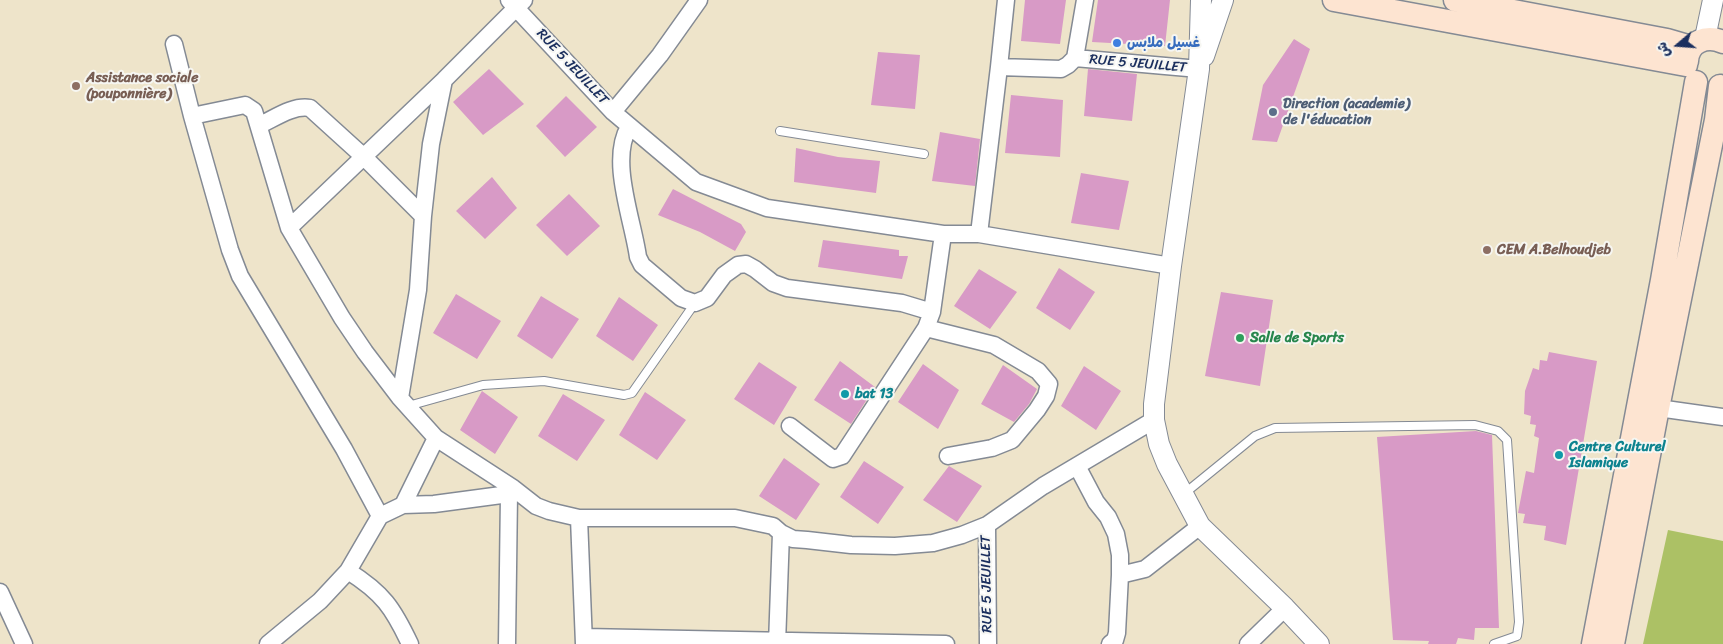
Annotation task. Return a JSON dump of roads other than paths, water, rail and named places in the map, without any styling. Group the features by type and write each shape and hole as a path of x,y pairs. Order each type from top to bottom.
{"main road":[{"path":"1334,0 1700,55"},
{"path":"1455,0 1667,40 1700,55"},
{"path":"1613,644 1658,408 1719,121 1722,85 1712,88 1703,86 1700,55"},
{"path":"1594,644 1660,289 1700,55"}],"street":[{"name":"RUE 5 JEUILLET","path":"516,3 613,112 660,54 699,0"},
{"path":"978,234 1006,0"},
{"name":"RUE 5 JEUILLET","path":"1085,0 1074,58 1199,70"},
{"path":"1200,0 1199,70 1171,266 1154,404 1154,420 1159,444 1167,464 1200,526 1285,608 1319,644"},
{"path":"1199,70 1224,0"},
{"path":"1700,55 1713,0"},
{"path":"289,228 444,80 516,3"},
{"path":"174,44 192,116 230,250 240,276 344,449 380,516"},
{"path":"999,67 1061,69 1074,58"},
{"path":"404,402 418,290 423,216 431,144 444,80"},
{"path":"192,116 245,105 254,111 260,125 289,228 342,318 365,352 404,402 436,438 511,491 536,506 549,511 579,518 735,518 773,526 781,533 793,539 851,545 895,546 933,543 962,535 987,525 1044,486 1154,420"},
{"path":"260,125 295,109 310,108 364,157 423,216"},
{"path":"613,112 696,182 767,208 943,234 978,234 1171,266"},
{"path":"629,126 624,135 620,167 638,257 642,265 680,298 695,303 707,298 724,275 738,265 746,264 773,282 787,288 902,302 932,312"},
{"path":"790,426 833,459 842,456 926,328 932,312 943,234"},
{"path":"926,328 994,345 1038,371 1049,384 1046,396 1037,410 1012,440 992,448 948,456"},
{"path":"1658,408 1723,418"},
{"path":"403,505 436,438"},
{"path":"1077,466 1096,502 1108,517 1116,534 1120,555 1117,633 1115,640 1110,644"},
{"path":"268,644 320,602 348,571 380,516 403,505 434,504 511,491"},
{"path":"508,644 511,491"},
{"path":"579,518 584,641 946,644"},
{"name":"RUE 5 JEUILLET","path":"987,525 988,644"},
{"path":"1120,575 1145,569 1200,526"},
{"path":"777,642 781,533"},
{"path":"348,571 365,582 383,598 399,620 410,644"},
{"path":"0,592 24,644"},
{"path":"1248,644 1285,608"}],"lane":[{"path":"780,131 924,154"},
{"path":"404,402 482,385 544,381 624,395 632,393 695,303"},
{"path":"1183,495 1255,436 1275,428 1475,425 1498,431 1506,440 1519,622 1517,636 1494,644"}],"place":[{"name":"غسيل ملابس","path":"1117,43"},
{"name":"Assistance sociale (pouponnière)","path":"76,86"},
{"name":"Direction (academie) de l'éducation","path":"1273,112"},
{"name":"CEM A.Belhoudjeb","path":"1487,250"},
{"name":"Salle de Sports","path":"1240,338"},
{"name":"bat 13","path":"845,394"},
{"name":"Centre Culturel Islamique","path":"1559,455"}]}
